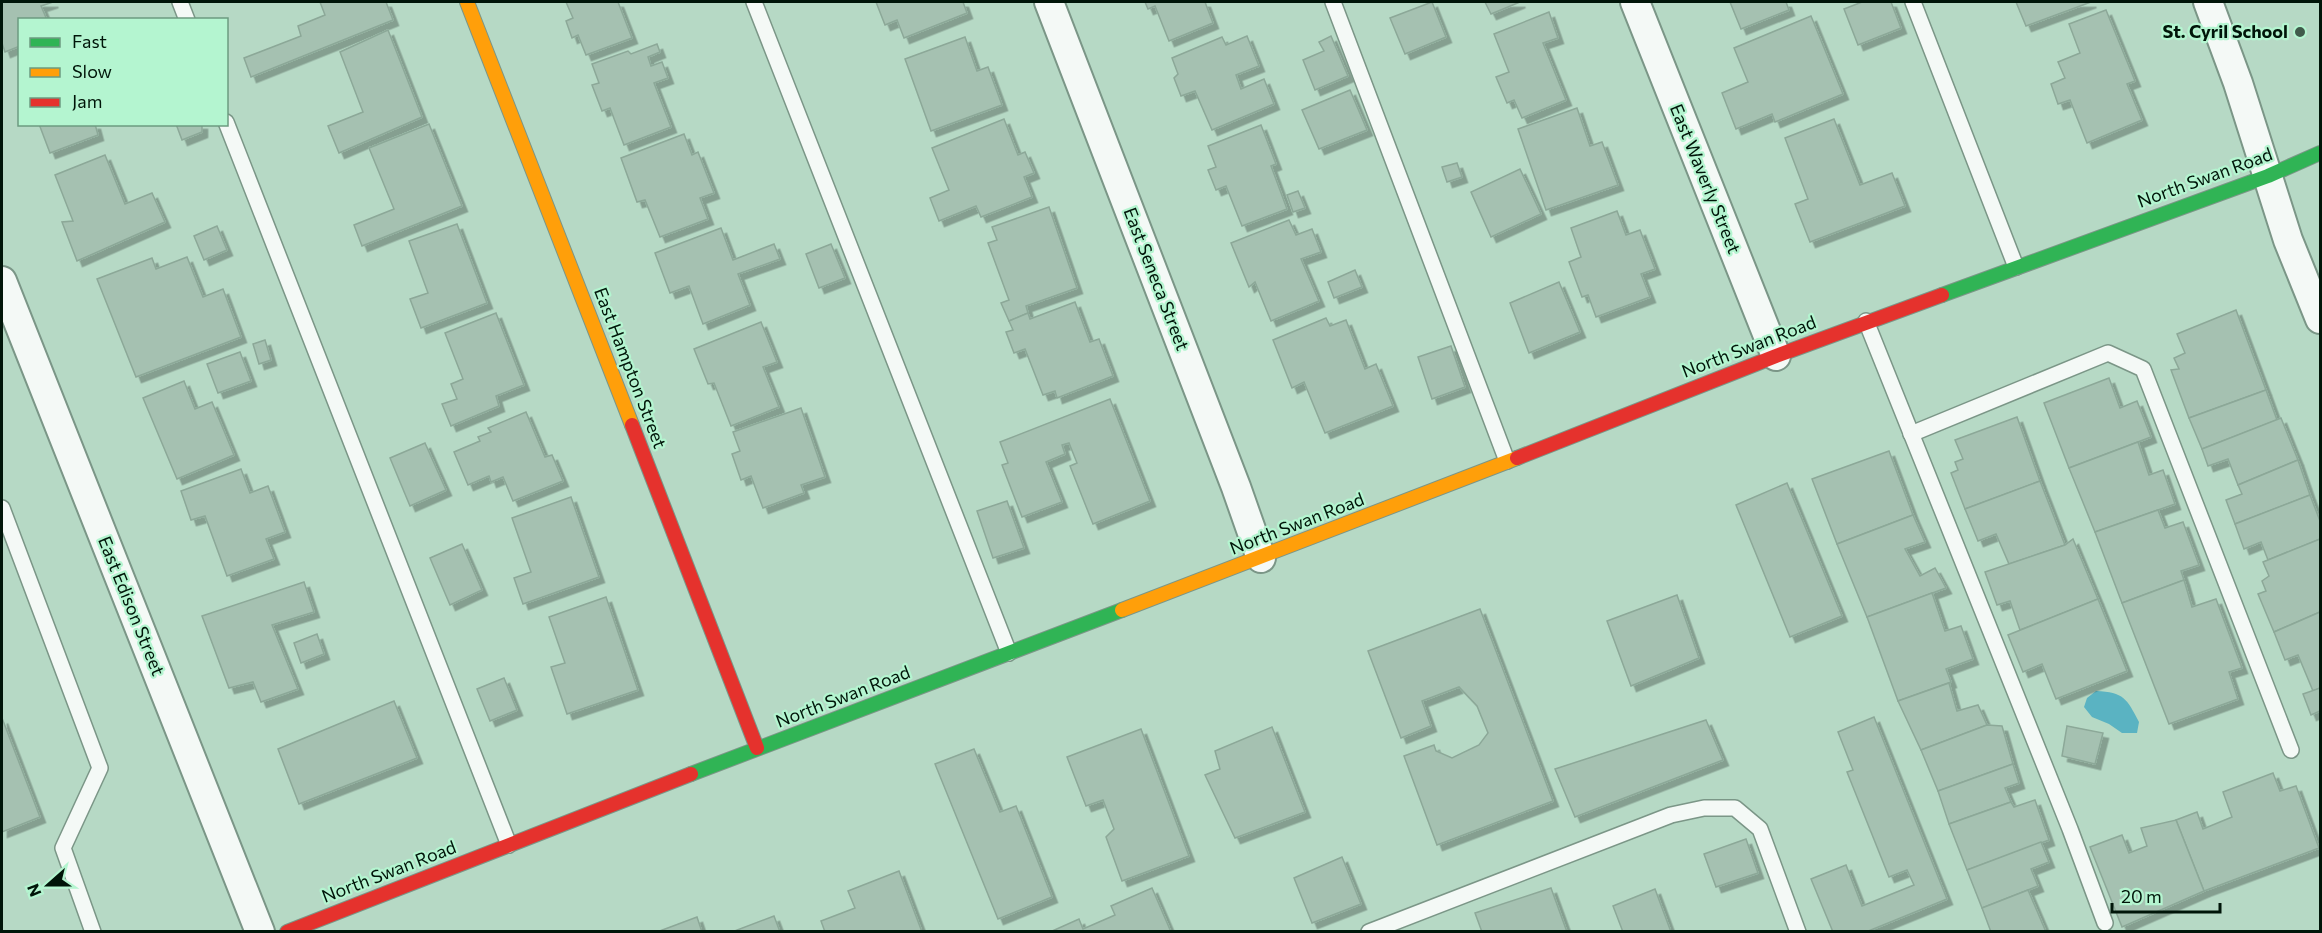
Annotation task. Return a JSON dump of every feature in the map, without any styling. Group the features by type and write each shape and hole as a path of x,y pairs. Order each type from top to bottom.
{"main road":[{"name":"East Hampton Street","path":"467,2 758,748"},
{"name":"North Swan Road","path":"287,932 758,748 1261,558 1866,321 2268,176 2320,153"}],"street":[{"name":"East Seneca Street","path":"1049,2 1229,469 1261,558"},
{"name":"East Waverly Street","path":"1635,2 1776,356"},
{"path":"2208,2 2238,83 2288,240 2320,319"},
{"name":"East Edison Street","path":"2,281 260,932"}],"lane":[{"path":"180,2 186,18"},
{"path":"754,2 1009,653"},
{"path":"1333,2 1507,461"},
{"path":"1913,2 2016,267"},
{"path":"228,126 509,845"},
{"path":"1866,321 2070,829 2105,923"},
{"path":"1911,434 2109,354 2143,369 2291,750"},
{"path":"2,508 100,768 63,848 93,932"},
{"path":"1369,932 1671,815 1704,808 1735,808 1760,829 1798,932"}],"water":[{"path":"2096,691 2119,695 2128,702 2139,722 2137,733 2122,733 2109,724 2092,717 2084,707 2087,698"}],"building":[{"path":"2,2 53,2 41,6 46,18 18,18 18,47 5,52 2,43"},
{"path":"320,2 386,2 393,20 251,77 244,58 301,36 298,26 325,15"},
{"path":"566,2 618,2 632,38 586,55 578,35 572,38 566,21 573,18"},
{"path":"876,2 963,2 967,13 904,38 897,20 885,25"},
{"path":"1145,2 1205,2 1213,23 1169,41 1155,6 1148,9"},
{"path":"1432,2 1446,37 1405,54 1390,18"},
{"path":"1485,2 1520,2 1491,14"},
{"path":"1730,2 1786,2 1789,10 1741,29"},
{"path":"1862,2 1891,2 1901,28 1858,45 1844,9"},
{"path":"2016,2 2091,2 2026,26"},
{"path":"2106,10 2135,81 2127,84 2142,120 2087,143 2070,100 2058,104 2051,84 2065,78 2058,62 2080,53 2069,24"},
{"path":"1549,12 1558,38 1543,43 1566,100 1522,118 1514,100 1507,103 1496,77 1509,72 1494,34"},
{"path":"1811,16 1843,94 1775,122 1772,114 1736,129 1722,93 1748,82 1734,48"},
{"path":"388,30 422,117 339,153 328,126 363,112 340,52"},
{"path":"1247,36 1259,66 1236,75 1241,89 1264,79 1274,104 1212,130 1195,91 1181,96 1174,78 1178,74 1172,58 1222,37 1226,45"},
{"path":"1331,36 1348,76 1315,90 1303,60 1324,51 1319,42"},
{"path":"965,37 977,71 988,67 1002,105 931,131 905,59"},
{"path":"657,44 660,52 648,57 651,66 662,62 668,78 654,83 671,127 624,145 610,108 602,111 592,85 599,83 592,64 628,51 631,54"},
{"path":"1350,90 1367,130 1319,149 1302,110"},
{"path":"1577,108 1590,146 1602,142 1618,185 1546,210 1518,129"},
{"path":"1004,119 1018,155 1025,152 1034,173 1024,177 1032,197 981,217 976,206 939,221 930,198 949,190 932,148"},
{"path":"1834,119 1860,185 1892,173 1905,206 1810,242 1795,204 1808,199 1785,138"},
{"path":"429,124 462,206 362,246 354,225 394,209 369,148"},
{"path":"1261,125 1276,164 1271,166 1287,209 1242,226 1226,186 1216,190 1208,170 1216,167 1208,146"},
{"path":"40,126 96,126 98,135 50,153"},
{"path":"177,126 202,126 202,132 182,140"},
{"path":"684,134 692,155 698,152 714,193 700,198 708,219 660,237 645,200 637,202 621,158"},
{"path":"105,155 125,204 152,193 165,222 77,261 62,222 73,221 55,175"},
{"path":"1457,163 1462,177 1447,182 1442,167"},
{"path":"1520,169 1541,214 1491,237 1471,192"},
{"path":"1298,191 1305,208 1293,212 1287,195"},
{"path":"1049,207 1077,288 1026,306 1028,313 1009,321 1001,303 1009,300 988,243 997,240 992,227"},
{"path":"1617,211 1626,235 1640,230 1655,269 1641,274 1650,297 1596,317 1588,295 1582,297 1569,262 1581,257 1571,228"},
{"path":"1289,220 1296,235 1312,229 1321,252 1301,259 1319,301 1271,321 1255,282 1249,287 1231,243"},
{"path":"457,224 487,303 421,328 410,299 428,293 409,241"},
{"path":"217,226 227,250 204,260 194,236"},
{"path":"721,228 733,260 774,244 780,259 738,274 750,305 703,324 689,286 670,293 655,253"},
{"path":"831,244 845,278 819,288 806,254"},
{"path":"187,257 203,297 223,289 241,337 136,377 97,279 152,258 156,269"},
{"path":"1355,270 1362,287 1334,298 1328,282"},
{"path":"1559,282 1580,332 1529,353 1510,303"},
{"path":"1075,302 1090,342 1099,339 1113,376 1057,398 1055,391 1043,395 1025,349 1014,353 1006,332 1013,330 1009,321 1028,313 1030,319"},
{"path":"2236,310 2266,390 2189,418 2171,370 2179,369 2174,358 2185,353 2177,334"},
{"path":"496,313 524,385 496,396 499,406 451,426 442,404 457,399 451,384 463,379 445,333"},
{"path":"1326,318 1330,326 1346,320 1365,369 1376,364 1393,406 1325,433 1304,382 1292,388 1273,340"},
{"path":"761,322 777,362 763,367 779,407 731,426 714,383 708,384 694,349"},
{"path":"265,340 271,360 259,364 253,344"},
{"path":"1451,346 1465,387 1432,399 1418,357"},
{"path":"240,352 251,381 218,393 207,364"},
{"path":"2109,378 2120,408 2137,401 2151,437 2069,468 2044,403"},
{"path":"184,381 195,409 212,402 234,455 177,479 143,398"},
{"path":"2266,390 2277,420 2202,449 2189,418"},
{"path":"1110,399 1150,501 1093,524 1070,466 1077,463 1069,443 1062,445 1065,454 1046,462 1062,502 1022,517 1002,465 1008,463 1000,442"},
{"path":"801,408 825,477 801,485 804,493 763,508 751,476 741,480 732,454 740,451 733,432"},
{"path":"526,412 545,457 552,455 563,481 513,501 503,477 491,482 489,476 468,485 454,452 480,441 478,437 491,432 488,428"},
{"path":"2017,417 2040,481 1965,509 1951,473 1958,470 1955,462 1963,459 1955,440"},
{"path":"2281,418 2298,460 2238,485 2228,459 2208,466 2202,449"},
{"path":"2138,442 2149,475 2163,470 2175,504 2095,532 2069,468"},
{"path":"425,443 446,490 410,506 390,458"},
{"path":"1889,451 1913,515 1837,544 1812,479"},
{"path":"2298,460 2310,495 2235,524 2226,500 2242,494 2238,485"},
{"path":"241,469 250,493 268,486 285,532 266,539 274,559 227,576 205,516 191,520 181,491"},
{"path":"2040,481 2065,545 2009,564 1996,534 1978,541 1965,509"},
{"path":"1787,483 1842,616 1790,637 1736,505"},
{"path":"2310,495 2320,521 2320,539 2268,560 2261,542 2244,549 2235,524"},
{"path":"571,497 599,577 523,604 514,578 531,572 512,518"},
{"path":"1007,501 1024,548 993,558 977,511"},
{"path":"2158,510 2165,528 2183,522 2199,565 2181,571 2184,580 2122,603 2095,532"},
{"path":"1913,515 1925,542 1905,549 1920,576 1935,568 1946,588 1867,617 1837,544"},
{"path":"2073,539 2098,599 2020,630 2010,601 1997,605 1985,572 2065,545"},
{"path":"2320,539 2320,612 2274,632 2258,594 2266,591 2262,581 2269,576 2263,562"},
{"path":"462,544 482,590 450,605 430,558"},
{"path":"2184,580 2192,607 2216,599 2242,668 2229,672 2238,699 2169,724 2122,603"},
{"path":"304,582 314,612 272,625 298,689 261,702 253,682 229,688 202,616"},
{"path":"1932,593 1945,631 1961,626 1973,659 1946,669 1951,682 1898,701 1867,617"},
{"path":"1677,595 1699,658 1631,686 1607,621"},
{"path":"606,597 638,690 567,714 551,667 565,663 549,617"},
{"path":"2098,599 2127,671 2056,699 2042,664 2023,672 2008,635"},
{"path":"1480,609 1553,801 1437,845 1404,756 1434,745 1436,751 1452,758 1479,745 1488,733 1477,706 1459,687 1422,701 1431,726 1401,738 1368,651"},
{"path":"2320,612 2320,688 2313,691 2298,655 2285,660 2274,632"},
{"path":"317,634 324,654 301,663 294,643"},
{"path":"504,678 517,710 490,721 477,689"},
{"path":"1949,683 1957,711 1978,705 1987,725 1921,750 1898,701"},
{"path":"2320,688 2320,711 2311,715 2303,694"},
{"path":"394,701 417,758 299,804 278,749"},
{"path":"1874,717 1947,899 1866,932 1833,932 1811,879 1846,865 1862,906 1914,885 1907,870 1889,877 1847,772 1853,770 1838,732"},
{"path":"2,718 40,817 2,832"},
{"path":"1706,720 1723,760 1575,817 1555,769"},
{"path":"1987,725 2002,726 2013,764 1938,791 1921,750"},
{"path":"2067,726 2103,733 2095,764 2062,756"},
{"path":"1272,727 1305,812 1235,838 1205,775 1220,769 1215,751"},
{"path":"1141,729 1189,856 1122,881 1106,837 1114,829 1103,800 1086,806 1067,757"},
{"path":"974,749 1000,812 1016,806 1052,897 998,919 935,764"},
{"path":"2013,764 2019,783 2005,788 2011,802 1949,824 1938,791"},
{"path":"2273,773 2280,791 2296,786 2319,848 2204,891 2176,820 2197,812 2203,829 2232,817 2223,792"},
{"path":"2035,800 2049,840 1967,870 1949,824 2011,802 2014,807"},
{"path":"2176,820 2204,891 2122,927 2090,847 2122,835 2129,853 2147,846 2141,828"},
{"path":"1746,839 1758,873 1716,887 1704,854"},
{"path":"2041,842 2049,862 2031,869 2038,886 1982,908 1967,870"},
{"path":"1342,857 1361,904 1312,923 1294,878"},
{"path":"899,871 922,932 825,932 821,921 855,908 848,891"},
{"path":"1152,888 1171,932 1050,932 1079,919 1083,929 1115,915 1111,906"},
{"path":"1551,888 1567,932 1482,932 1475,913"},
{"path":"1655,889 1671,932 1623,932 1613,906"},
{"path":"2028,890 2046,932 1991,932 1982,908"},
{"path":"774,916 780,932 732,932"},
{"path":"697,917 702,932 657,932"}],"traffic: fast":[{"path":"1942,295 2268,176 2320,153"},
{"path":"691,774 1122,610"}],"traffic: slow":[{"path":"467,2 632,425"},
{"path":"1122,610 1517,458"}],"traffic: jam":[{"path":"1517,458 1776,356 1942,295"},
{"path":"632,425 757,748"},
{"path":"287,932 691,774"}],"place":[{"name":"St. Cyril School","path":"2300,32"}]}
